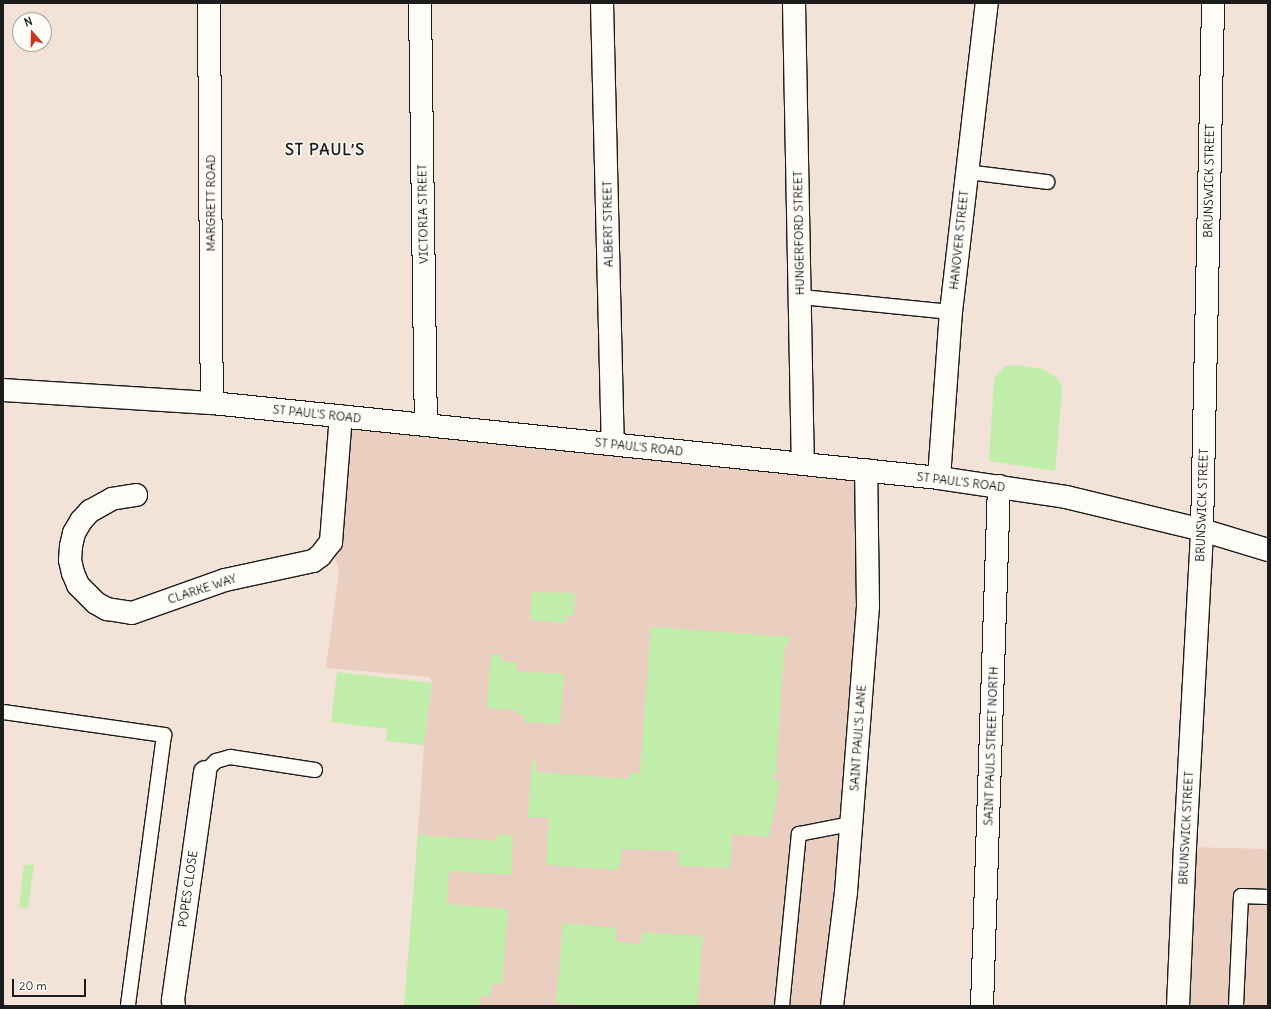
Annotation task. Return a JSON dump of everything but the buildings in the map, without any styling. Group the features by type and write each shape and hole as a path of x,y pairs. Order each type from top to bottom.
{"street":[{"name":"MARGRETT ROAD","path":"209,3 212,403"},
{"name":"VICTORIA STREET","path":"420,3 426,425"},
{"name":"ALBERT STREET","path":"602,3 613,444"},
{"name":"HUNGERFORD STREET","path":"794,3 803,464"},
{"name":"BRUNSWICK STREET","path":"1178,1006 1202,530 1213,3"},
{"name":"HANOVER STREET","path":"939,478 951,312 967,172 983,4"},
{"name":"ST PAUL'S ROAD","path":"3,390 212,403 939,478 1066,496 1202,530 1268,550"},
{"name":"CLARKE WAY","path":"136,495 112,499 90,511 81,521 74,533 70,560 78,585 96,603 107,609 132,613 225,580 313,561 320,556 331,542 340,416"},
{"name":"SAINT PAUL'S LANE","path":"832,1006 846,892 868,606 866,470"},
{"name":"SAINT PAULS STREET NORTH","path":"982,1006 1000,486"},
{"name":"POPES CLOSE","path":"174,1006 173,1000 205,772"}],"lane":[{"path":"967,172 1047,182"},
{"path":"800,297 951,312"},
{"path":"3,712 164,735 128,1006"},
{"path":"205,772 216,761 230,757 315,770"},
{"path":"782,1006 799,834 851,824"},
{"path":"1236,1006 1241,896 1268,897"}],"shaded area":[{"path":"341,416 866,470 832,1006 404,1006 409,960 424,745 432,683 430,677 326,668 339,571 331,542"},
{"path":"1185,847 1268,849 1268,1006 1183,1006"}],"green space":[{"path":"1014,365 1043,369 1058,379 1061,385 1062,391 1055,471 989,461 994,378 1005,367"},
{"path":"532,592 575,593 574,616 567,616 566,623 530,620"},
{"path":"651,627 791,637 784,651 776,772 772,777 776,780 780,780 769,837 732,834 730,868 678,866 679,851 622,849 619,870 546,865 549,818 528,817 532,761 536,761 536,772 629,779 630,773 640,773"},
{"path":"491,654 501,655 501,661 517,662 516,671 564,674 560,724 524,722 524,715 517,715 517,710 487,708"},
{"path":"337,672 432,683 424,745 386,741 387,729 331,722"},
{"path":"498,834 513,836 511,875 449,871 447,904 508,909 502,984 492,983 490,996 479,996 479,1006 404,1006 418,835 497,841"},
{"path":"34,864 28,908 19,907 24,865"},
{"path":"563,923 616,928 615,941 641,945 642,932 703,936 697,1006 601,1006 556,1003"}],"district":[{"name":"ST PAUL’S","path":"325,149"}]}
